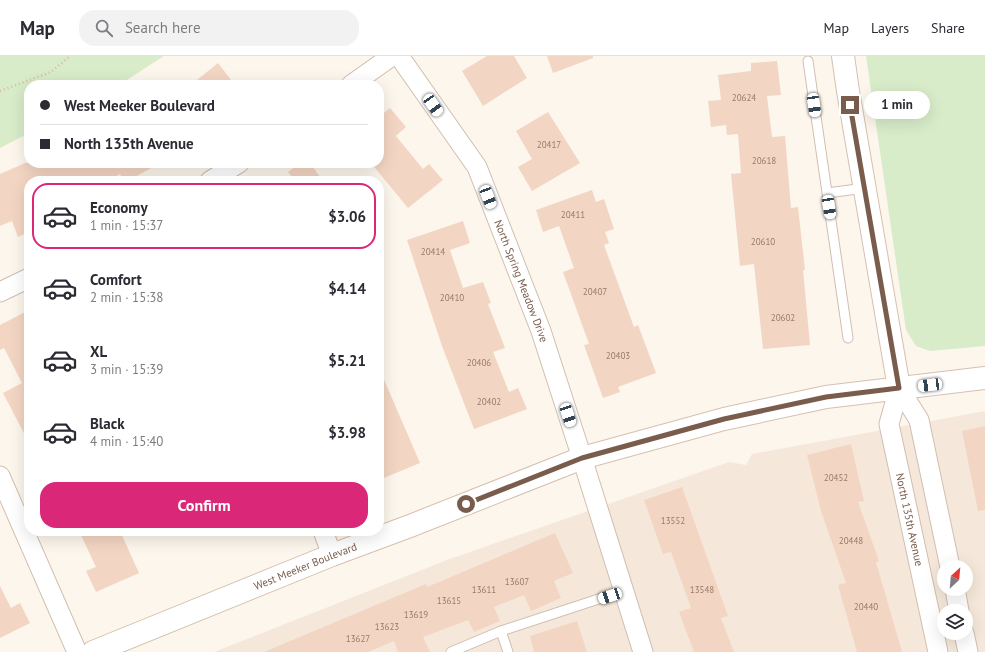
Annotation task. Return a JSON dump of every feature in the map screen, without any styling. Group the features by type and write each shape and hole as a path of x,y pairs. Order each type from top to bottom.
{"street":[{"path":"358,80 392,56"},
{"name":"North Spring Meadow Drive","path":"398,56 477,167 541,331 643,652"},
{"name":"North 135th Avenue","path":"843,56 899,388 919,420 949,560"},
{"path":"218,176 231,168"},
{"path":"0,292 24,280"},
{"name":"West Meeker Boulevard","path":"384,535 582,458 724,419 826,397 985,378"},
{"name":"North 135th Avenue","path":"899,388 889,424 938,652"},
{"path":"0,476 24,531"},
{"path":"26,536 77,652"},
{"path":"325,536 332,555"},
{"name":"West Meeker Boulevard","path":"105,650 332,555 382,536"},
{"path":"965,640 968,652"}],"lane":[{"path":"808,61 848,338"},
{"path":"827,193 865,188"},
{"path":"451,652 501,631 623,591"},
{"path":"501,631 508,652"}],"path":[{"path":"30,80 51,72 70,56"},
{"path":"0,91 24,82"}],"shaded area":[{"path":"985,411 985,652 214,652 447,560 729,462 746,465 752,454"}],"green space":[{"path":"0,56 164,56 127,80 24,80 24,136 0,148"},
{"path":"866,56 985,56 985,346 930,351 916,346 906,330"}],"building":[{"path":"487,56 514,56 527,78 483,106 462,71"},
{"path":"547,56 593,56 593,58 553,73"},
{"path":"777,61 781,95 767,96 772,137 785,136 791,208 798,207 805,270 803,270 810,345 763,349 754,264 740,266 731,174 741,173 738,134 727,135 726,125 711,127 708,101 721,100 718,75 751,71 751,63"},
{"path":"218,63 231,80 197,80"},
{"path":"390,108 406,127 396,136 423,169 429,164 443,180 408,208 384,179 384,176 382,176 375,168 384,168 384,113"},
{"path":"548,112 580,163 532,191 518,167 532,159 516,131"},
{"path":"24,163 24,168 151,168 137,176 121,176 120,174 117,176 24,176 24,234 18,237 12,221 0,226 0,174"},
{"path":"293,168 314,168 319,176 291,176 288,172"},
{"path":"592,190 596,202 604,199 614,229 605,232 609,243 604,245 634,327 638,325 656,373 618,387 620,392 603,398 584,345 589,344 563,272 574,268 559,226 543,232 536,210"},
{"path":"463,221 470,243 450,250 463,288 483,282 491,303 488,304 505,348 493,352 509,392 518,388 527,409 474,429 442,346 407,240"},
{"path":"24,313 24,433 3,393 22,383 4,348 0,350 0,325"},
{"path":"384,380 420,463 384,478"},
{"path":"985,426 985,510 978,511 962,431"},
{"path":"851,444 864,501 858,502 879,561 876,562 902,652 857,652 838,585 846,583 821,511 807,455"},
{"path":"682,487 728,616 721,618 734,652 694,652 679,612 691,608 671,552 663,554 644,500"},
{"path":"555,533 573,573 554,581 561,598 531,611 524,595 494,607 500,621 474,632 468,620 423,637 430,652 398,652 394,641 368,652 264,652 426,584 427,587"},
{"path":"81,536 122,536 139,573 96,592 86,571 96,567"},
{"path":"0,586 11,608 20,603 30,623 0,638"},
{"path":"577,621 587,652 534,652 530,636"}],"route":[{"path":"466,504 582,458 724,419 826,397 899,388 850,105"}]}
